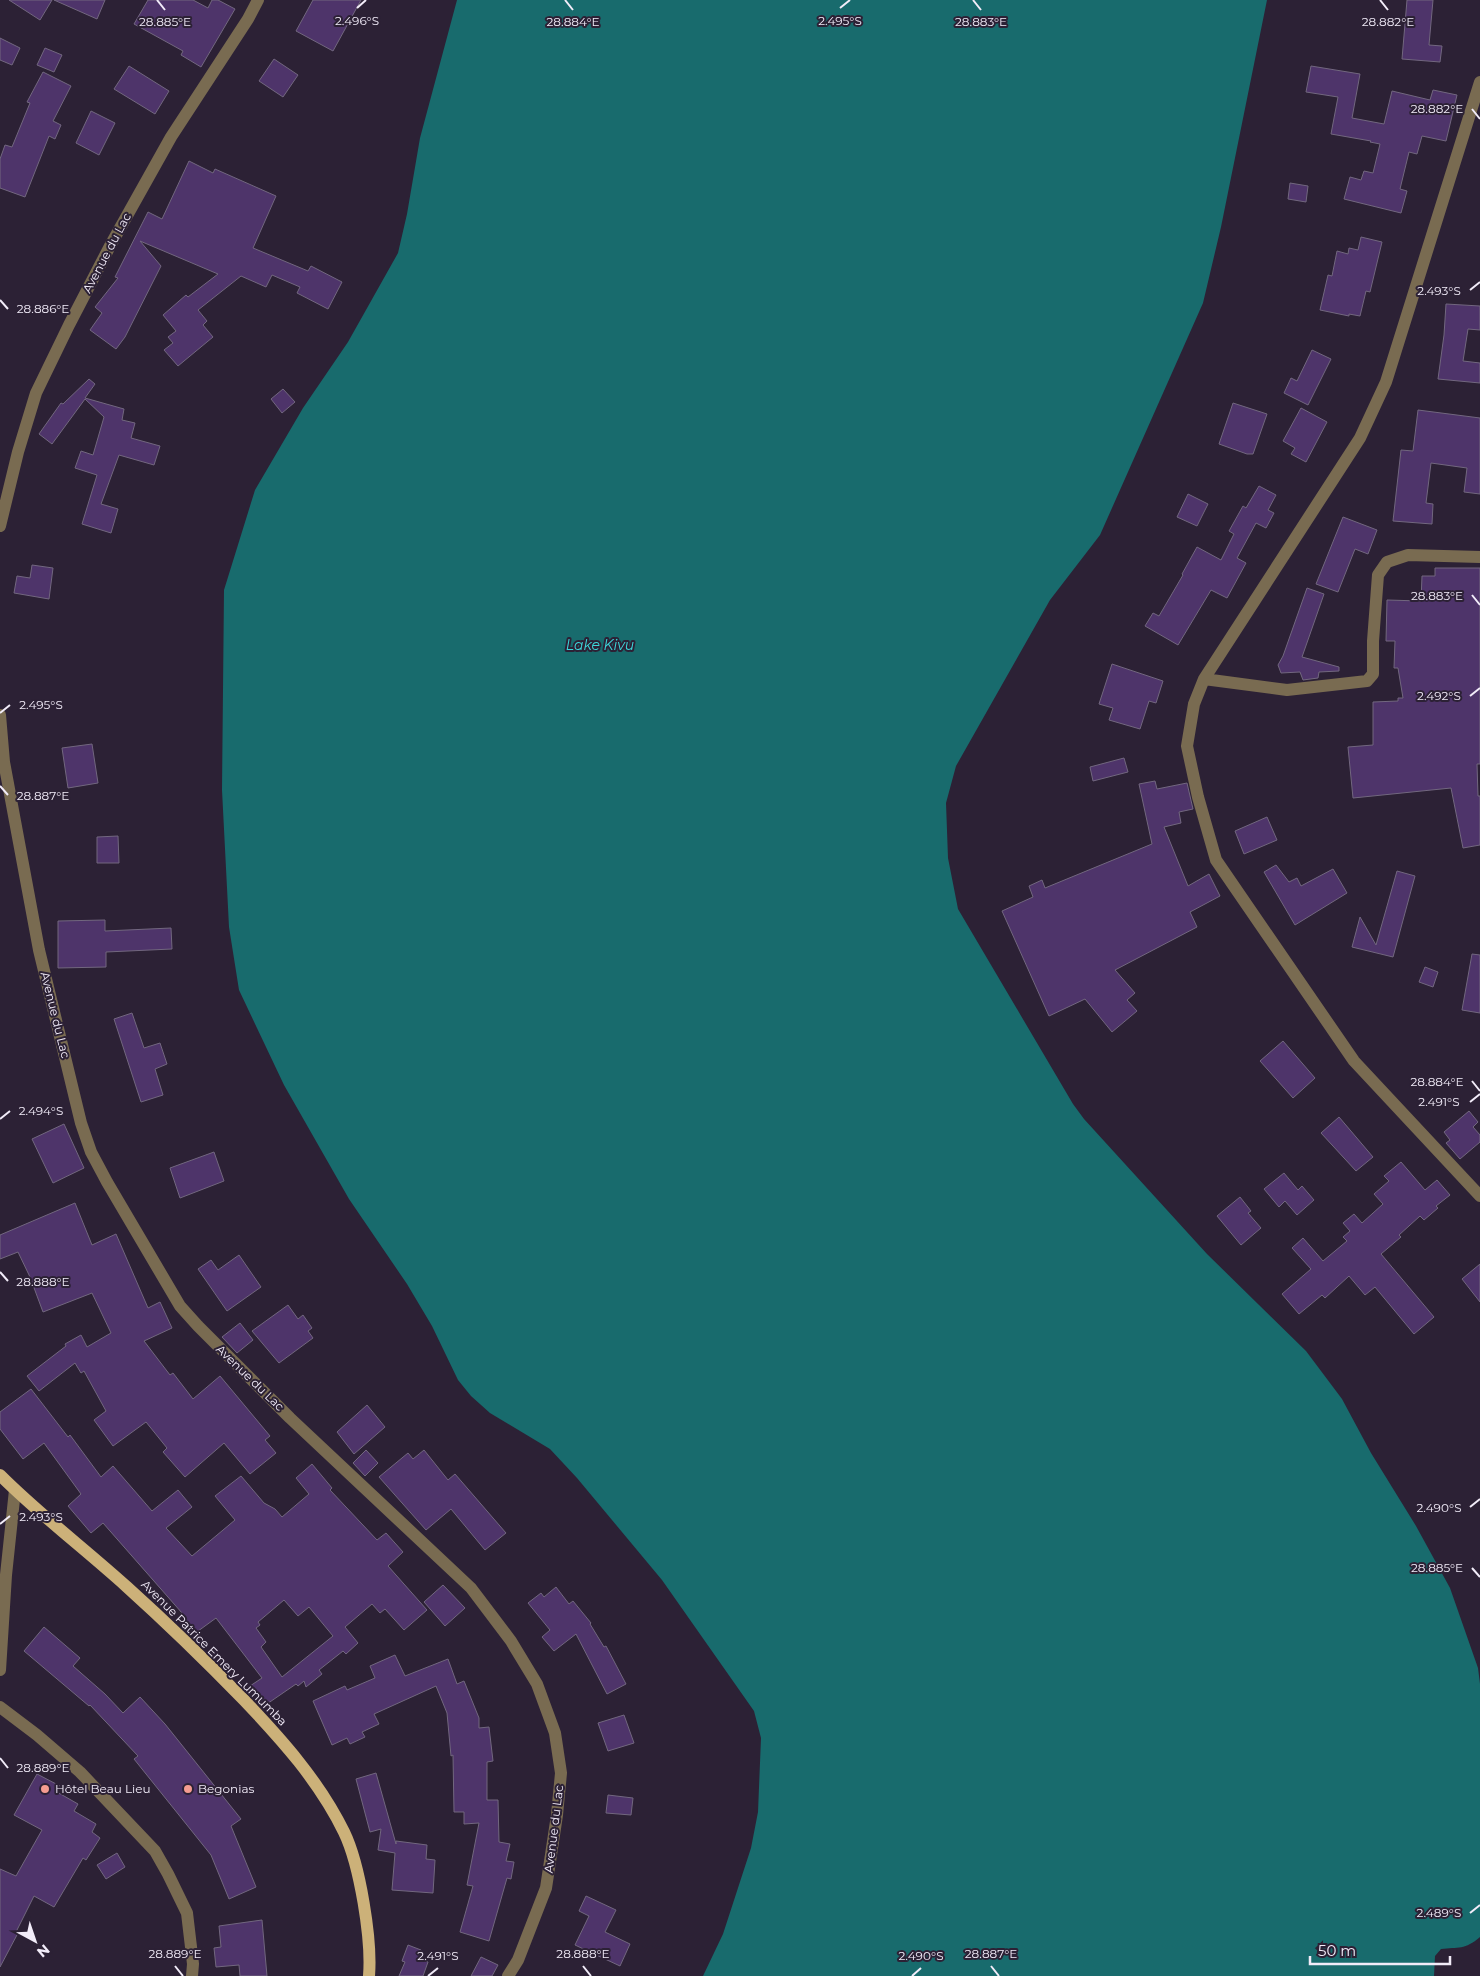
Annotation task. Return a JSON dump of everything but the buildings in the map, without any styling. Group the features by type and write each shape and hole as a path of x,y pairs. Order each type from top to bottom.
{"main road":[{"name":"Avenue Patrice Emery Lumumba","path":"0,1475 128,1588 223,1678 282,1740 314,1781 344,1833 355,1863 366,1913 370,1976"}],"street":[{"name":"Avenue du Lac","path":"0,526 18,452 36,392 69,324 171,137 248,19 258,0"},
{"path":"1480,82 1386,382 1364,430 1204,680 1194,704 1187,746 1198,798 1216,860 1354,1061 1480,1196"},
{"path":"1204,680 1287,690 1366,681 1373,674 1373,641 1378,576 1387,562 1408,555 1480,557"},
{"name":"Avenue du Lac","path":"0,715 4,762 41,960 81,1123 91,1152 112,1190 180,1306 290,1418 471,1588 511,1641 537,1684 554,1734 561,1773 557,1815 546,1888 518,1960 508,1976"},
{"path":"0,1670 6,1575 15,1490"},
{"path":"0,1707 80,1772 154,1851 168,1874 187,1913 193,1964 192,1976"}],"water":[{"name":"Lake Kivu","path":"457,0 1267,0 1221,227 1203,303 1100,535 1050,600 956,766 946,803 948,858 958,909 1073,1104 1084,1119 1207,1254 1306,1351 1342,1399 1371,1453 1416,1526 1450,1588 1478,1668 1480,1684 1480,1937 1466,1946 1441,1949 1435,1956 1434,1976 703,1976 723,1934 751,1848 758,1812 761,1738 754,1711 662,1580 577,1478 550,1449 490,1413 471,1396 458,1380 432,1326 407,1284 349,1199 284,1085 239,990 229,927 222,790 224,590 255,490 303,408 348,342 398,253 407,214 420,138"}],"place":[{"name":"Hôtel Beau Lieu","path":"45,1789"},
{"name":"Begonias","path":"188,1789"}]}
